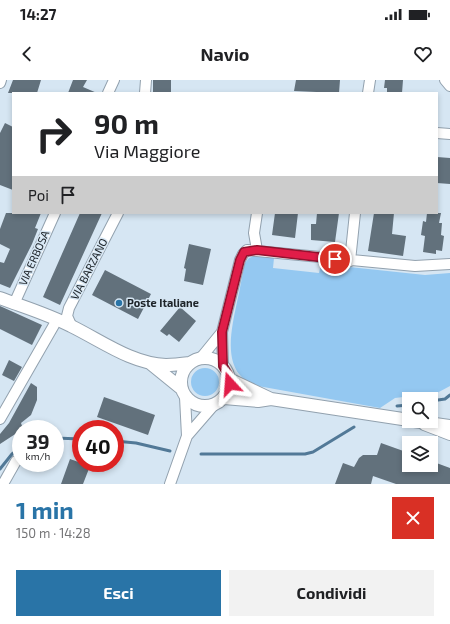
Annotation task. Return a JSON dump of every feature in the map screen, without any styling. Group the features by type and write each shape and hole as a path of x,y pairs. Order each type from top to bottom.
{"street":[{"path":"108,92 114,80"},
{"path":"145,92 146,80"},
{"path":"368,92 370,80"},
{"path":"445,80 450,86"},
{"path":"438,133 450,134"},
{"name":"VIA ERBOSA","path":"16,305 55,214"},
{"name":"VIA BARZANO","path":"71,325 67,316 69,308 117,214"},
{"path":"257,214 254,232 257,250"},
{"path":"350,261 355,214"},
{"path":"170,484 187,436 213,406 224,398 229,389 229,379 223,366 222,332 241,257 247,250 415,266 450,264"},
{"path":"0,298 71,325 102,342 149,362 165,365 211,359 223,366"},
{"path":"16,305 24,312 72,334 102,342"},
{"path":"0,419 54,325"},
{"path":"187,436 182,375 222,332"},
{"path":"149,362 198,406 213,406"},
{"path":"229,379 271,399 402,419"},
{"path":"224,398 258,401 271,399"},
{"path":"438,424 450,426"},
{"path":"432,428 450,435"},
{"path":"3,484 12,468"}],"shaded area":[{"path":"254,256 274,258 273,268 319,273 321,264 425,275 450,273 450,386 438,392 402,392 402,397 395,398 380,408 258,386 246,380 238,372 233,362 231,338 232,326 245,263 249,258"},
{"path":"205,368 215,372 219,382 215,392 205,396 195,392 191,382 195,372"}],"building":[{"path":"13,80 41,80 37,92 8,93"},
{"path":"73,80 87,80 83,87 95,92 68,92"},
{"path":"153,80 171,80 171,92 153,92"},
{"path":"296,80 340,80 339,92 294,91"},
{"path":"385,80 403,80 402,92 387,92 387,88 384,88"},
{"path":"5,123 12,126 12,190 0,185 0,133"},
{"path":"438,157 450,158 450,184 438,183"},
{"path":"6,213 41,214 35,228 38,229 32,244 10,288 0,284 0,262 4,263 10,249 0,244 0,229"},
{"path":"441,213 439,223 442,223 441,235 444,236 442,251 436,250 436,254 423,252 425,236 421,235 423,221 426,222 427,214"},
{"path":"80,214 102,214 60,305 43,297"},
{"path":"275,214 298,214 295,238 272,235"},
{"path":"317,214 339,214 335,242 311,240 311,224 316,224"},
{"path":"374,214 394,214 392,234 406,236 403,256 368,251"},
{"path":"189,244 211,249 203,285 184,281 186,269 184,268"},
{"path":"105,270 151,294 138,319 92,295"},
{"path":"0,306 42,325 32,345 0,329"},
{"path":"180,307 196,321 179,342 169,334 167,336 160,331"},
{"path":"9,360 22,367 14,381 2,375"},
{"path":"31,383 37,387 37,400 31,415 25,420 12,420 12,436 0,444 0,434 9,423"},
{"path":"104,397 155,415 148,435 124,427 124,420 106,420 97,417"},
{"path":"381,443 402,450 402,472 438,472 438,464 450,468 450,484 396,484 373,476 371,484 335,484 343,463 354,467 359,458 363,455 377,455"},
{"path":"70,459 72,460 72,472 88,472 83,484 61,484"}],"waterway":[{"path":"438,400 445,399 450,395"},
{"path":"397,406 402,406"},
{"path":"201,454 305,454 313,452 354,427"},
{"path":"64,438 72,439"},
{"path":"124,442 136,443 170,451"},
{"path":"0,469 12,454"}],"place":[{"name":"Poste Italiane","path":"119,303"}],"route":[{"path":"230,384 229,376 223,366 222,332 240,260 244,252 247,250 257,250 335,259"}]}
